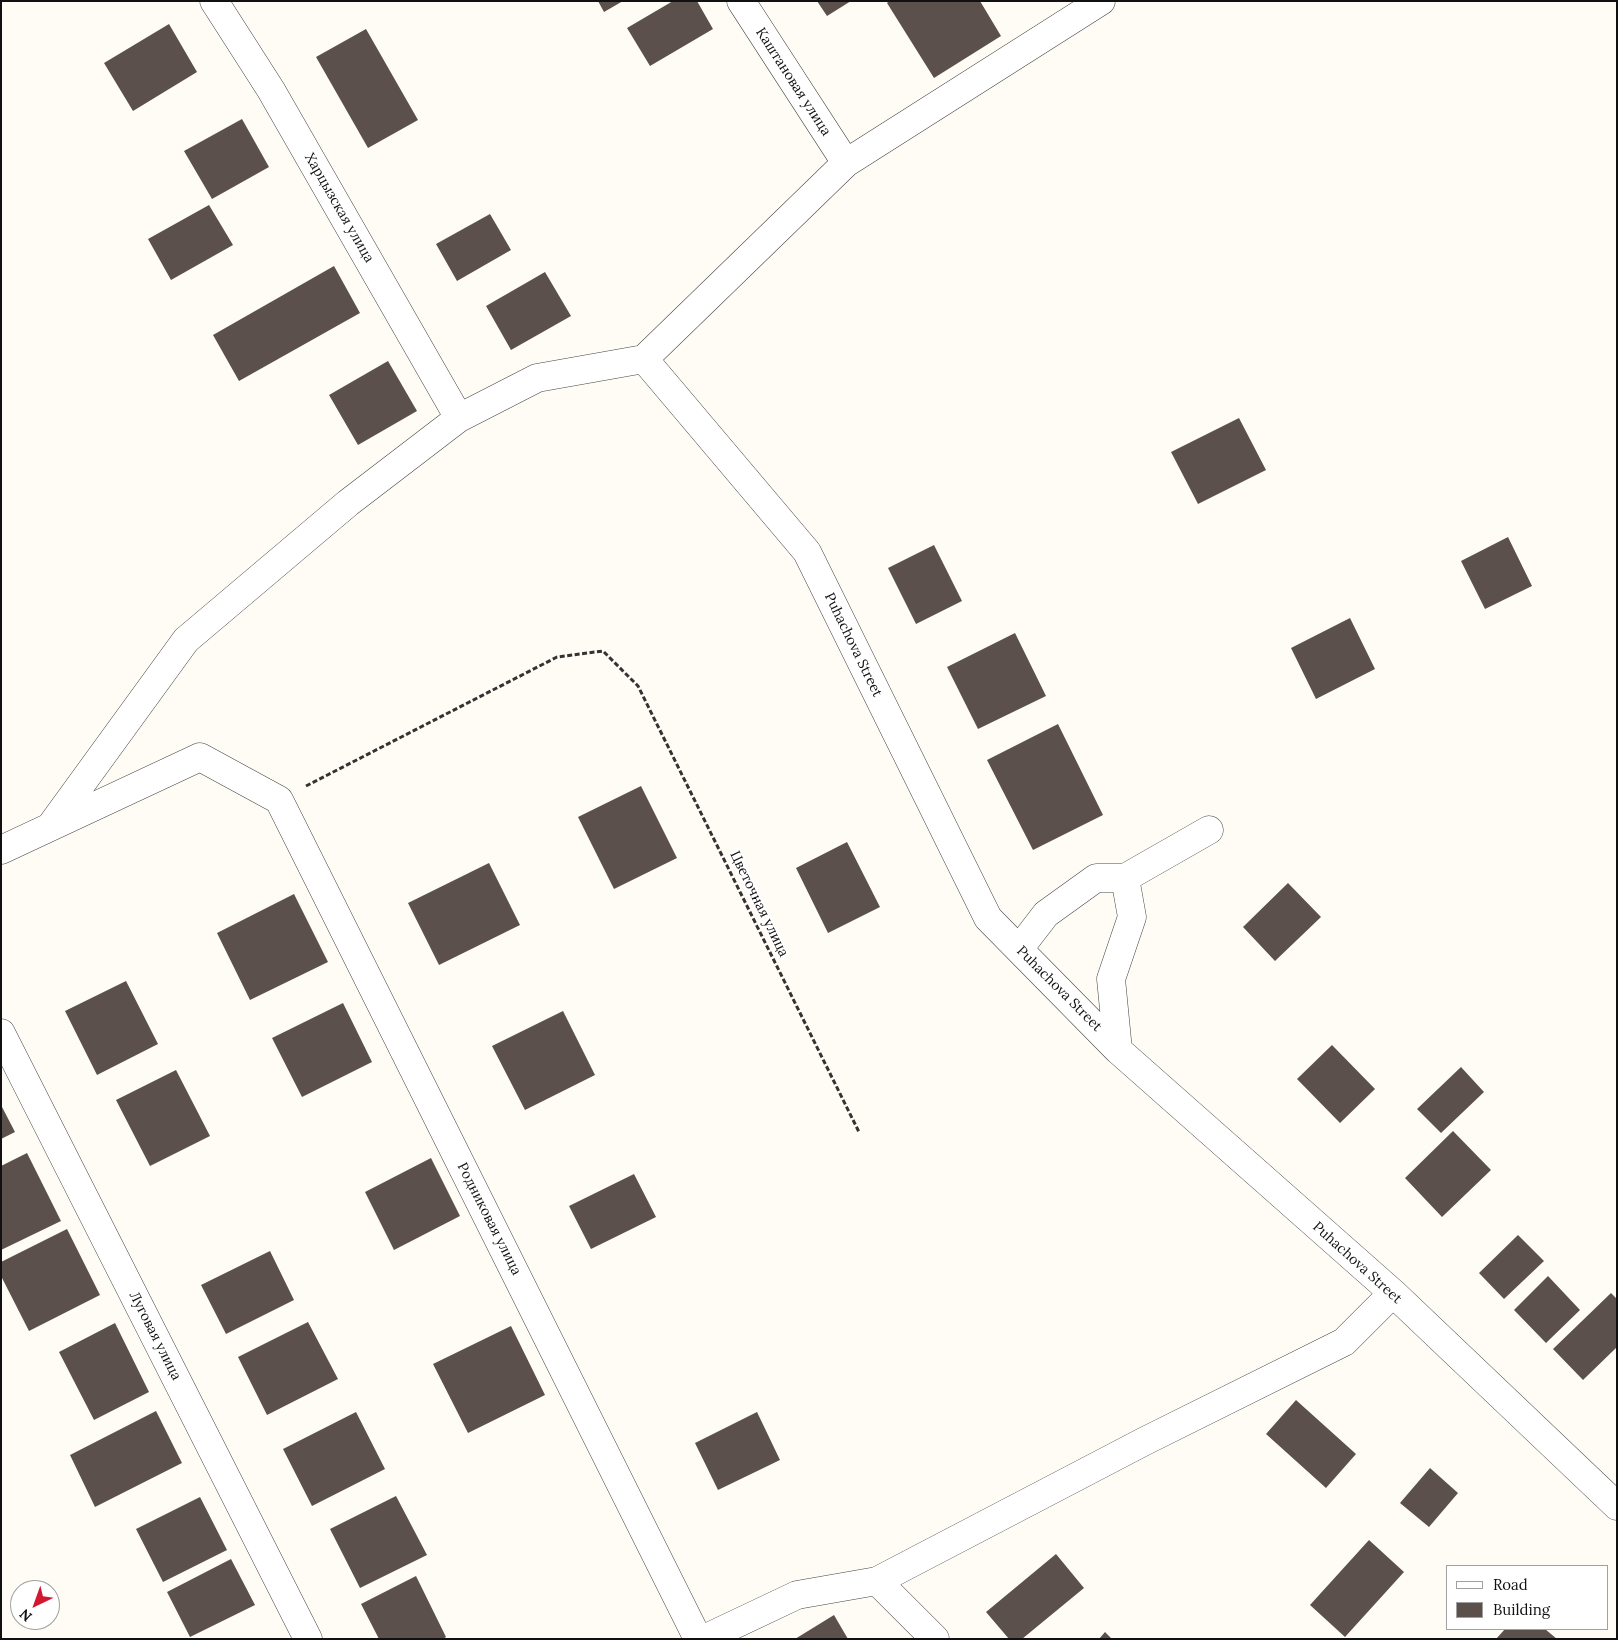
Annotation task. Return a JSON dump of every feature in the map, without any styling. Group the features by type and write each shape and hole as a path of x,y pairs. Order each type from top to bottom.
{"street":[{"name":"Харцызская улица","path":"214,1 271,90 460,418"},
{"name":"Каштановая улица","path":"741,1 846,163"},
{"path":"50,827 186,640 348,503 460,418 537,378 644,359 846,163 1101,1"},
{"name":"Puhachova Street","path":"644,359 807,552 988,918 1118,1050 1392,1293 1617,1506"},
{"path":"1,850 200,757 279,800"},
{"name":"Родниковая улица","path":"279,800 698,1639"},
{"path":"1019,950 1046,914 1096,878 1125,878 1209,830"},
{"path":"1118,1050 1111,979 1132,918 1125,878"},
{"name":"Луговая улица","path":"1,1033 308,1639"},
{"path":"704,1639 796,1595 877,1581 1145,1441 1344,1342 1392,1293"},
{"path":"877,1581 935,1639"}],"path":[{"name":"Цветочная улица","path":"279,800 557,656 603,651 638,686 859,1132"}],"building":[{"path":"598,1 623,1 604,12"},
{"path":"673,1 697,1 713,29 650,66 627,28"},
{"path":"817,1 851,1 827,16"},
{"path":"889,1 980,1 1001,36 934,78 887,3"},
{"path":"169,24 197,72 133,111 104,63"},
{"path":"366,29 418,120 368,148 316,57"},
{"path":"242,119 269,167 212,199 184,151"},
{"path":"209,205 233,245 171,280 148,239"},
{"path":"490,214 511,250 457,281 436,244"},
{"path":"334,266 360,313 239,381 213,335"},
{"path":"545,272 571,316 511,350 486,306"},
{"path":"388,361 417,411 358,445 329,395"},
{"path":"1239,418 1266,470 1198,504 1171,452"},
{"path":"1508,537 1532,586 1485,609 1461,561"},
{"path":"934,545 962,601 916,624 888,568"},
{"path":"1350,618 1375,669 1316,699 1291,648"},
{"path":"1015,633 1046,696 978,729 947,667"},
{"path":"1058,724 1103,815 1033,850 987,760"},
{"path":"641,786 677,858 614,889 578,817"},
{"path":"847,842 880,907 828,933 796,868"},
{"path":"489,863 520,925 439,965 408,903"},
{"path":"1288,883 1321,917 1275,961 1243,927"},
{"path":"294,894 328,962 250,1000 217,933"},
{"path":"126,981 158,1044 97,1075 65,1011"},
{"path":"343,1003 372,1062 302,1097 272,1038"},
{"path":"563,1011 595,1075 525,1110 492,1046"},
{"path":"1332,1045 1375,1089 1340,1123 1297,1079"},
{"path":"1461,1067 1484,1092 1441,1133 1417,1109"},
{"path":"176,1070 210,1136 150,1166 116,1100"},
{"path":"1,1105 15,1132 1,1139"},
{"path":"1453,1131 1491,1170 1442,1217 1405,1178"},
{"path":"27,1153 61,1221 1,1250 1,1166"},
{"path":"431,1158 460,1216 394,1250 365,1192"},
{"path":"634,1174 656,1217 591,1249 569,1206"},
{"path":"67,1229 100,1295 29,1331 1,1276 1,1262"},
{"path":"1518,1235 1544,1261 1504,1299 1479,1273"},
{"path":"270,1251 294,1300 226,1334 201,1285"},
{"path":"1548,1276 1580,1310 1546,1343 1514,1310"},
{"path":"1611,1293 1617,1299 1617,1347 1583,1380 1553,1349"},
{"path":"308,1322 338,1379 267,1415 238,1357"},
{"path":"115,1323 149,1392 94,1420 59,1352"},
{"path":"511,1326 545,1395 468,1433 433,1364"},
{"path":"1296,1400 1356,1454 1326,1488 1266,1434"},
{"path":"156,1411 182,1463 95,1507 70,1455"},
{"path":"356,1412 385,1469 312,1506 283,1449"},
{"path":"757,1412 780,1460 718,1490 695,1443"},
{"path":"1430,1468 1458,1493 1429,1527 1400,1503"},
{"path":"396,1496 427,1555 360,1588 330,1529"},
{"path":"200,1497 227,1550 163,1582 136,1529"},
{"path":"1369,1540 1404,1572 1345,1637 1310,1605"},
{"path":"1056,1554 1084,1588 1022,1639 1009,1639 986,1612"},
{"path":"231,1559 255,1605 190,1637 167,1592"},
{"path":"416,1576 446,1637 443,1639 379,1639 361,1604"},
{"path":"834,1615 848,1639 795,1639"},
{"path":"1504,1630 1546,1630 1557,1639 1496,1639"},
{"path":"1105,1632 1112,1639 1099,1639"}]}
